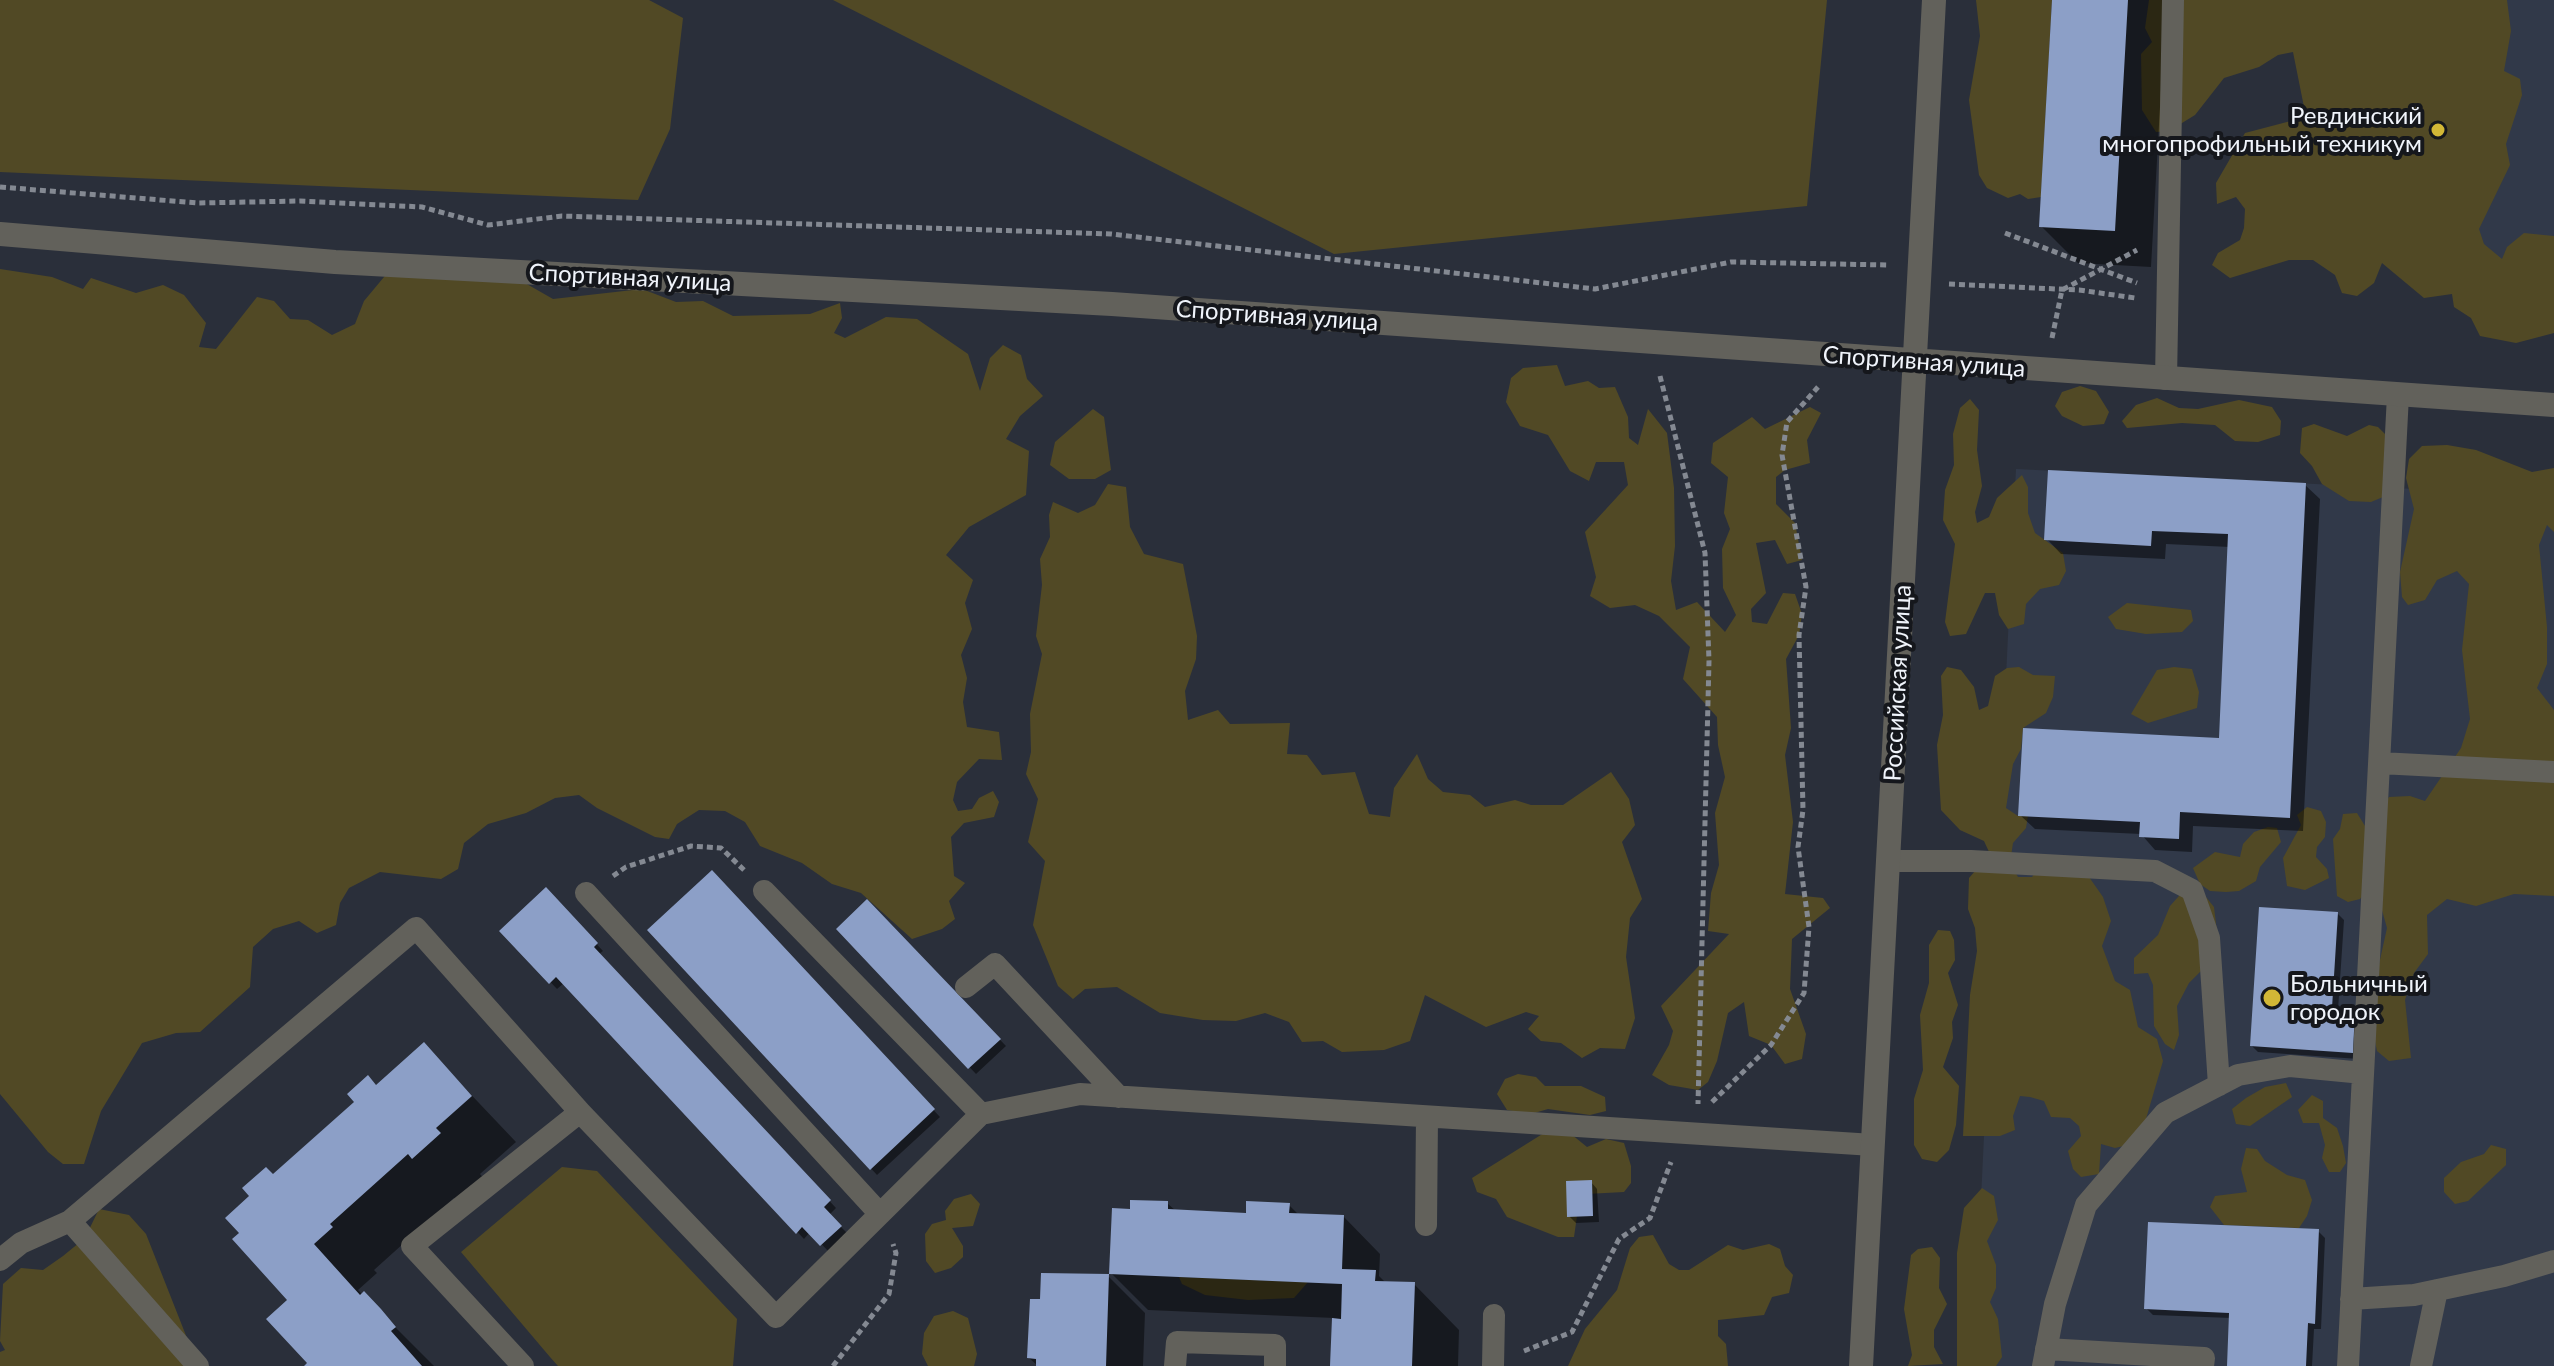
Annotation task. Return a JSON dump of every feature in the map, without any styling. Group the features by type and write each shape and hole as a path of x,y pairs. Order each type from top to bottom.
{"street":[{"name":"Российская улица","path":"1861,1366 1934,0"},
{"name":"Спортивная улица","path":"0,234 335,262 1112,304 2554,405"}],"lane":[{"path":"2166,379 2173,0"},
{"path":"2348,1366 2398,395"},
{"path":"2380,763 2554,772"},
{"path":"1890,861 1971,861 2155,871 2192,890 2209,938 2219,1085"},
{"path":"764,891 981,1114"},
{"path":"586,893 880,1214"},
{"path":"0,1260 21,1243 70,1221 416,928 580,1112 776,1317 981,1114 1080,1094 1427,1117 1690,1125 1873,1145"},
{"path":"966,987 995,964 1119,1097"},
{"path":"2203,1366 2204,1358 2045,1358 2055,1304 2086,1205 2165,1113 2238,1075 2290,1066 2363,1073"},
{"path":"523,1366 412,1246 580,1112"},
{"path":"1426,1225 1427,1117"},
{"path":"70,1221 198,1366"},
{"path":"2351,1299 2437,1290 2554,1261"},
{"path":"2421,1366 2437,1290"},
{"path":"1493,1364 1494,1315"},
{"path":"1175,1366 1177,1342 1275,1345 1275,1366"}],"path":[{"path":"0,187 198,203 300,201 422,207 488,225 562,216 1111,234 1595,289 1731,262 1917,274 2168,303"},
{"path":"2042,371 2062,290 2104,269 2167,228"},
{"path":"2005,233 2104,269 2143,286 2168,303"},
{"path":"1493,1364 1572,1332 1619,1239 1650,1218 1690,1125 1709,661 1705,553 1660,376 1662,343"},
{"path":"1690,1125 1771,1045 1804,993 1809,927 1798,847 1803,810 1799,635 1806,587 1782,455 1787,422 1839,356"},
{"path":"586,893 626,867 691,846 721,848 764,891"},
{"path":"833,1366 889,1294 896,1253 880,1214"}],"shaded area":[{"path":"0,0 649,0 683,18 670,129 638,200 0,172"},
{"path":"833,0 1827,0 1807,206 1334,254"},
{"path":"1976,0 2052,0 2041,197 2028,199 2020,194 2008,198 1987,188 1979,175 1969,100 1980,36"},
{"path":"2149,0 2507,0 2511,31 2504,71 2520,79 2522,95 2506,144 2510,165 2479,229 2484,244 2502,259 2507,247 2524,233 2554,236 2554,333 2516,343 2480,336 2471,318 2454,307 2452,294 2424,298 2382,263 2374,283 2357,296 2342,293 2335,275 2313,260 2289,260 2230,278 2212,265 2218,253 2240,240 2244,228 2245,209 2236,197 2217,204 2216,183 2245,133 2306,117 2293,52 2278,55 2259,67 2224,78 2195,115 2169,131 2156,132 2142,110 2141,54 2152,42 2145,28"},
{"name":"Ревдинский многопрофильный техникум","path":"2332,0 2554,0 2554,332 2439,265"},
{"path":"0,269 52,277 83,289 91,278 136,293 163,285 184,295 206,323 199,347 216,349 257,297 274,301 290,319 308,320 332,335 355,324 364,301 389,271 525,283 553,299 642,289 676,302 703,301 733,316 810,314 840,303 842,318 834,333 845,338 886,317 917,319 968,354 980,391 990,358 1003,345 1021,355 1027,379 1043,396 1020,416 1006,439 1029,451 1026,495 969,527 946,555 973,580 965,603 972,629 961,655 967,678 963,702 967,727 999,732 1002,760 979,759 957,782 953,800 958,811 972,809 979,798 993,791 999,802 994,817 964,823 951,837 954,876 965,883 949,901 955,919 942,929 912,939 861,893 832,884 802,863 760,846 745,822 725,811 699,810 677,824 669,839 655,837 597,808 579,795 555,798 526,813 488,824 464,843 458,869 441,879 380,872 349,888 340,903 336,925 317,933 299,921 273,929 253,947 250,987 200,1032 176,1033 142,1043 101,1111 84,1164 63,1164 48,1152 0,1094"},
{"path":"1557,365 1565,386 1588,381 1599,388 1615,387 1628,417 1629,438 1638,445 1648,409 1667,433 1674,488 1675,546 1671,581 1676,610 1697,602 1725,632 1736,615 1723,588 1722,549 1730,529 1724,513 1728,477 1711,463 1713,443 1752,417 1765,429 1810,407 1821,413 1807,440 1810,463 1785,470 1776,477 1776,504 1795,523 1802,560 1787,564 1775,540 1756,543 1766,593 1751,609 1752,622 1767,624 1783,593 1795,594 1802,614 1799,635 1786,659 1791,728 1785,755 1793,822 1785,894 1823,898 1830,908 1792,939 1790,989 1806,1034 1802,1059 1785,1064 1771,1045 1749,1036 1744,1002 1728,1013 1717,1061 1708,1082 1698,1090 1669,1085 1652,1075 1669,1045 1673,1031 1661,1006 1729,934 1708,931 1711,893 1719,865 1715,813 1725,777 1718,745 1717,717 1683,679 1690,647 1659,616 1635,605 1610,608 1590,596 1596,577 1585,532 1628,485 1624,462 1596,462 1589,481 1570,471 1548,435 1520,426 1506,402 1511,378 1523,368"},
{"path":"2080,386 2096,391 2109,412 2104,424 2083,426 2062,416 2055,406 2062,392"},
{"path":"2157,398 2179,408 2198,409 2239,400 2272,407 2281,421 2280,435 2258,442 2235,441 2215,425 2182,423 2127,428 2122,421 2136,405"},
{"path":"1970,399 1979,410 1977,450 1982,486 1975,512 1977,523 1989,517 1997,498 2022,475 2028,487 2028,513 2035,533 2063,553 2066,571 2059,585 2040,589 2026,604 2024,624 2008,629 1999,615 1995,593 1985,593 1966,634 1950,636 1945,622 1955,544 1943,520 1945,490 1954,465 1953,434 1960,408"},
{"path":"1093,409 1104,417 1111,470 1095,479 1069,479 1050,465 1055,442"},
{"path":"2314,424 2347,436 2369,425 2378,427 2389,438 2383,497 2371,502 2349,501 2322,484 2300,453 2302,428"},
{"path":"2447,445 2476,450 2532,472 2554,468 2554,532 2547,525 2539,545 2547,627 2547,664 2537,688 2554,710 2554,896 2514,894 2476,906 2447,899 2427,915 2428,954 2414,973 2405,1000 2411,1058 2389,1061 2377,1051 2371,1022 2376,978 2387,928 2380,903 2376,819 2389,797 2410,796 2425,801 2461,748 2470,719 2462,650 2469,584 2457,571 2437,580 2425,600 2408,605 2402,597 2400,572 2414,509 2406,478 2409,459 2422,446"},
{"name":"Больничный городок","path":"2016,469 2554,496 2554,1366 1973,1366"},
{"path":"1108,484 1126,487 1130,527 1144,554 1183,564 1197,636 1196,659 1185,691 1188,720 1218,710 1230,724 1290,723 1287,754 1307,755 1322,775 1355,772 1369,814 1390,817 1394,788 1417,754 1428,779 1443,792 1470,795 1485,807 1515,800 1531,805 1563,805 1611,772 1629,799 1635,825 1622,842 1642,899 1630,918 1626,957 1635,1018 1625,1049 1600,1048 1582,1058 1561,1043 1541,1041 1528,1029 1539,1016 1526,1012 1486,1027 1425,995 1410,1041 1384,1050 1342,1052 1323,1041 1302,1042 1289,1022 1265,1013 1236,1021 1203,1020 1160,1013 1117,987 1085,989 1073,999 1058,986 1033,925 1045,861 1028,842 1038,799 1026,774 1031,752 1030,714 1042,654 1036,636 1042,585 1040,559 1050,537 1049,515 1053,502 1078,513 1095,505"},
{"path":"2127,603 2191,610 2193,621 2182,632 2146,634 2116,629 2108,617"},
{"path":"1947,667 1961,670 1974,687 1979,710 1988,706 1995,676 2007,668 2019,667 2033,675 2055,676 2053,697 2046,713 2023,728 2021,749 2013,764 2006,808 2018,816 2028,816 2026,828 2013,843 2010,863 2018,877 2032,877 2041,865 2082,867 2103,897 2111,921 2102,946 2115,981 2130,990 2138,1027 2157,1039 2163,1061 2143,1129 2128,1145 2115,1148 2101,1144 2099,1174 2081,1177 2073,1169 2068,1151 2081,1136 2079,1126 2070,1118 2051,1117 2044,1101 2030,1097 2020,1096 2013,1116 2015,1130 2000,1136 1963,1136 1970,995 1977,951 1975,928 1968,909 1969,878 1990,854 1984,841 1960,830 1941,810 1937,745 1943,715 1941,676"},
{"path":"2174,667 2192,669 2199,692 2197,708 2148,723 2131,714 2157,670"},
{"path":"2307,807 2321,811 2326,822 2325,837 2317,847 2316,857 2327,869 2329,878 2305,890 2287,886 2283,858 2301,825 2297,815"},
{"path":"2357,813 2365,826 2367,890 2360,899 2348,902 2337,896 2333,839 2340,829 2343,814"},
{"path":"2268,827 2277,828 2281,842 2260,867 2256,881 2239,891 2226,892 2210,891 2200,884 2193,868 2215,852 2240,857 2243,844 2254,832"},
{"path":"2187,887 2202,892 2214,907 2217,932 2211,961 2189,983 2177,1006 2179,1035 2174,1050 2165,1044 2154,1026 2153,985 2148,973 2134,974 2134,958 2158,935 2170,906"},
{"path":"1938,930 1950,931 1954,940 1955,960 1948,973 1958,1005 1952,1022 1953,1038 1943,1067 1959,1086 1956,1125 1949,1150 1937,1162 1922,1159 1914,1145 1914,1099 1923,1070 1920,1015 1929,983 1929,945"},
{"path":"1518,1074 1536,1077 1545,1086 1581,1086 1605,1097 1606,1111 1590,1115 1548,1109 1531,1114 1507,1110 1497,1094 1505,1079"},
{"path":"2286,1083 2292,1097 2250,1126 2236,1124 2232,1109 2265,1087"},
{"path":"2312,1095 2323,1101 2323,1118 2337,1128 2346,1163 2340,1172 2329,1172 2322,1158 2325,1145 2319,1123 2303,1123 2298,1110"},
{"path":"1544,1133 1571,1134 1587,1147 1606,1139 1624,1143 1631,1166 1631,1183 1624,1192 1567,1195 1577,1216 1574,1237 1558,1237 1507,1217 1496,1199 1477,1192 1472,1178"},
{"path":"2491,1145 2506,1149 2506,1165 2468,1201 2455,1204 2444,1192 2444,1178 2461,1162 2484,1154"},
{"path":"2246,1148 2257,1149 2265,1161 2287,1175 2305,1180 2312,1200 2299,1228 2224,1225 2210,1207 2215,1196 2247,1192 2241,1169"},
{"path":"562,1167 597,1171 737,1319 733,1366 558,1366 550,1357 461,1252"},
{"path":"1982,1188 1994,1196 1998,1220 1987,1241 1996,1265 1996,1288 1990,1302 1998,1319 2002,1357 1996,1366 1957,1366 1957,1253 1964,1208"},
{"path":"971,1194 980,1204 973,1226 952,1228 963,1246 963,1257 951,1268 935,1273 926,1261 925,1234 932,1224 946,1220 945,1211 954,1199"},
{"path":"99,1209 129,1215 146,1234 198,1366 0,1366 0,1352 5,1350 0,1341 3,1284 21,1268 43,1270 63,1256 85,1238"},
{"path":"1653,1235 1669,1264 1679,1270 1689,1270 1728,1245 1743,1250 1769,1244 1780,1249 1785,1266 1793,1275 1789,1293 1772,1297 1764,1315 1718,1320 1718,1336 1726,1344 1728,1366 1568,1366 1585,1329 1617,1290 1630,1248 1639,1237"},
{"path":"1932,1247 1940,1258 1939,1288 1947,1304 1934,1330 1934,1347 1943,1364 1908,1366 1912,1355 1904,1309 1911,1255 1918,1249"},
{"path":"1179,1277 1308,1282 1294,1298 1248,1300 1205,1295 1182,1284"},
{"path":"953,1311 968,1318 977,1354 974,1366 928,1366 922,1354 924,1333 934,1316"}],"building":[{"path":"2052,0 2128,0 2115,231 2039,227"},
{"path":"2048,470 2306,483 2290,818 2180,812 2179,839 2139,837 2140,822 2018,816 2023,728 2219,738 2228,534 2152,531 2151,546 2044,540"},
{"path":"712,870 935,1109 870,1170 647,930"},
{"path":"546,887 598,943 594,947 831,1200 824,1207 842,1226 820,1246 802,1227 796,1234 556,977 549,984 499,931"},
{"path":"867,899 1001,1039 968,1069 836,929"},
{"path":"2259,907 2338,912 2332,1008 2355,1009 2353,1053 2250,1046"},
{"path":"424,1042 472,1096 436,1128 441,1133 412,1159 408,1154 330,1224 333,1227 314,1244 360,1295 364,1291 381,1309 396,1327 391,1331 422,1366 304,1366 307,1363 266,1319 287,1300 232,1239 239,1233 225,1218 249,1196 242,1188 266,1167 273,1174 354,1102 347,1094 368,1075 376,1085"},
{"path":"1592,1180 1593,1216 1567,1217 1566,1181"},
{"path":"1130,1200 1168,1201 1168,1209 1246,1213 1246,1201 1290,1203 1289,1213 1344,1215 1342,1269 1376,1270 1375,1281 1415,1282 1412,1366 1330,1366 1332,1318 1341,1319 1342,1284 1109,1274 1112,1208 1130,1209"},
{"path":"2148,1222 2319,1229 2315,1324 2308,1323 2306,1366 2227,1366 2229,1313 2144,1309"},
{"path":"1041,1273 1109,1274 1106,1366 1036,1366 1036,1359 1027,1358 1030,1299 1040,1299"}],"place":[{"name":"Ревдинский многопрофильный техникум","path":"2438,130"},
{"name":"Больничный городок","path":"2272,998"}]}
